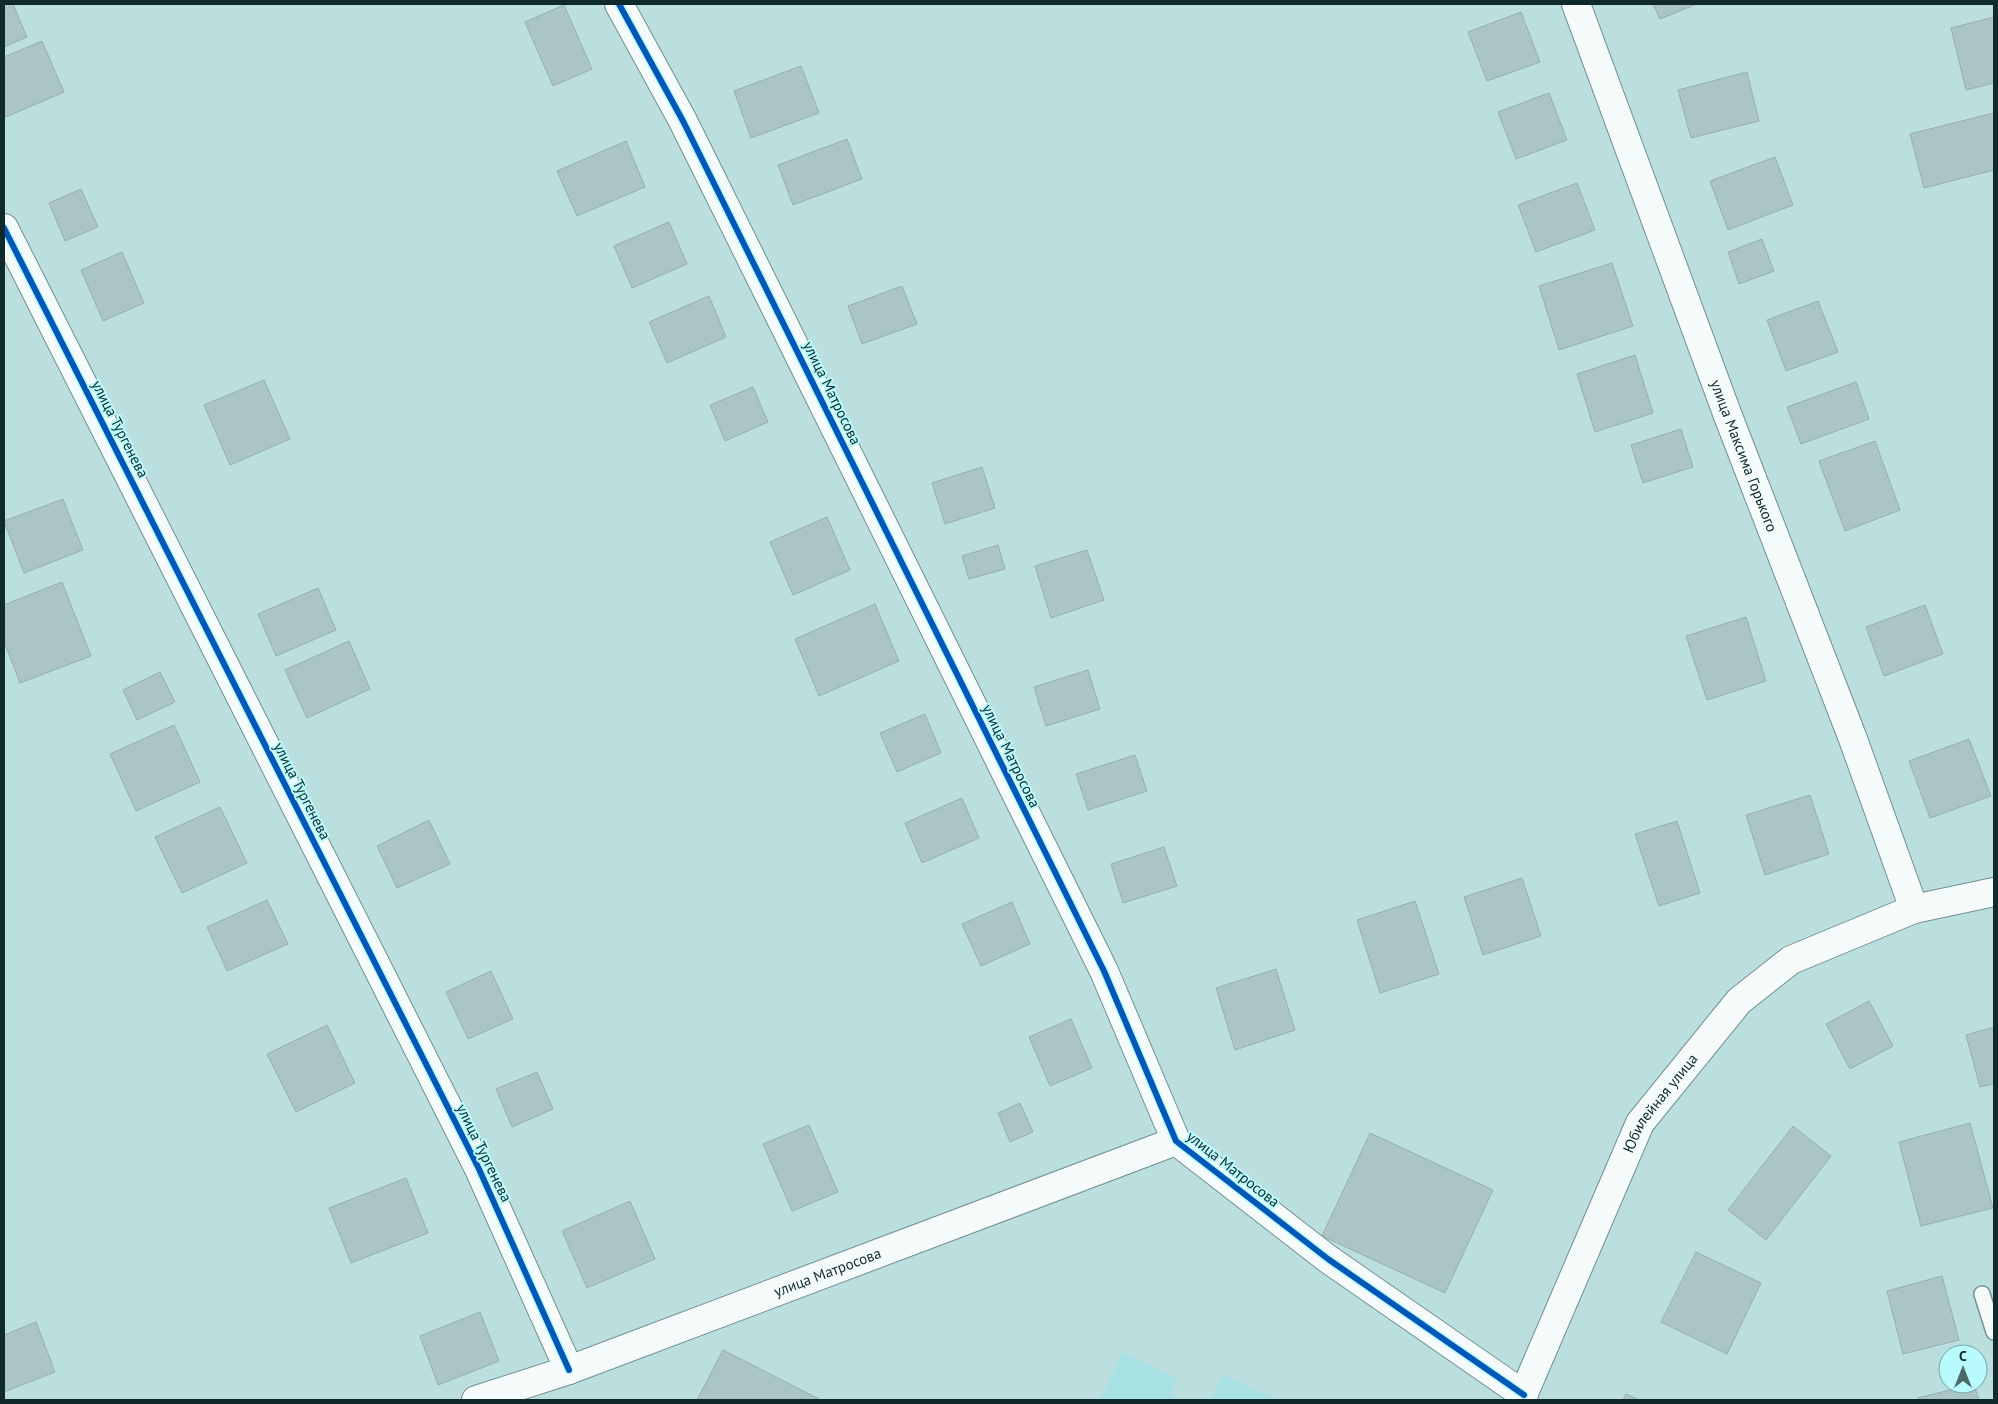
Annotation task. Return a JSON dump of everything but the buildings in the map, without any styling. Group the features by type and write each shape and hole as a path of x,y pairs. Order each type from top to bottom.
{"street":[{"name":"улица Матросова","path":"619,4 683,121 1104,972 1176,1141 1328,1258 1522,1397"},
{"name":"улица Максима Горького","path":"1576,4 1728,416 1853,739 1914,909"},
{"name":"улица Тургенева","path":"4,228 479,1169 569,1370"},
{"name":"Юбилейная улица","path":"1522,1397 1640,1123 1740,1001 1791,960 1914,909 1994,892"},
{"name":"улица Матросова","path":"476,1400 569,1370 1176,1141"}],"lane":[{"path":"1982,1294 1994,1332"}],"shaded area":[{"path":"1123,1352 1177,1379 1170,1394 1181,1400 1100,1400"},
{"path":"1224,1375 1276,1400 1211,1400"}],"cycle path":[{"path":"619,4 683,121 1104,971 1176,1141 1328,1259 1524,1395"},
{"path":"4,228 479,1169 569,1370"}]}
